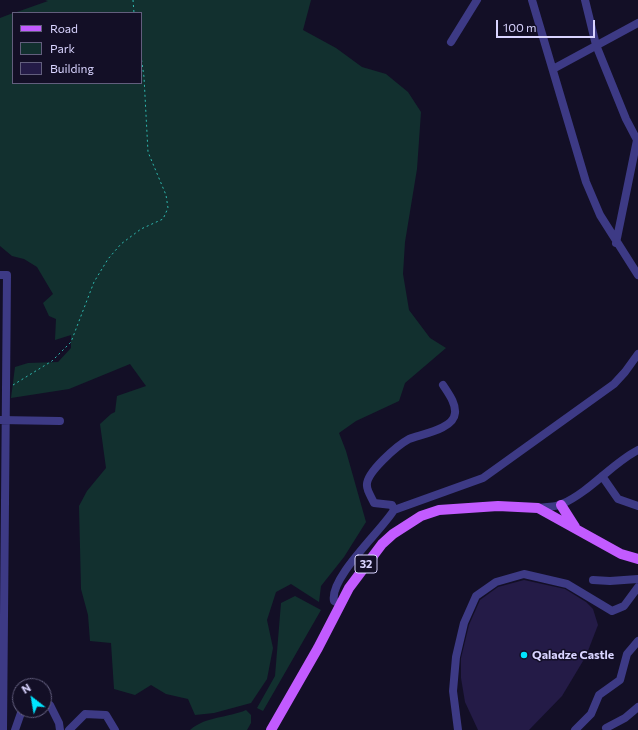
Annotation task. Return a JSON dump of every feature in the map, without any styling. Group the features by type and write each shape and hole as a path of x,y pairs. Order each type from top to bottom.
{"main road":[{"path":"561,505 564,512 577,530"},
{"name":"32","path":"271,730 318,648 349,588 382,544 393,534 421,516 438,510 498,506 538,508 620,554 638,559"}],"street":[{"path":"451,42 477,0"},
{"path":"532,0 586,182 600,215 616,243 638,275"},
{"path":"585,0 596,44 624,114 637,137 616,243"},
{"path":"553,68 638,23"},
{"path":"0,275 7,275 3,389 3,730"},
{"path":"341,604 334,601 333,593 338,582 368,541 394,510 483,478 614,384 638,354"},
{"path":"394,510 392,505 388,503 373,500 367,486 369,477 382,460 408,440 440,429 453,420 455,413 454,404 443,385"},
{"path":"3,420 60,421"},
{"path":"538,508 561,505 638,450"},
{"path":"602,476 618,498 638,506"},
{"path":"458,730 453,691 456,657 464,623 476,596 496,582 524,574 567,584 612,612 624,606 638,587"},
{"path":"593,580 610,581 638,579"},
{"path":"575,730 591,714 599,695 620,680 627,654 638,641"},
{"path":"605,729 625,718 638,707"},
{"path":"52,709 59,723 60,730"},
{"path":"69,730 85,714 106,715 115,730"},
{"path":"15,730 19,718"}],"path":[{"path":"132,0 134,12"},
{"path":"3,389 30,376 52,361 71,342 94,282 108,259 121,244 141,229 163,219 168,208 166,195 148,152 142,63"}],"green space":[{"path":"45,0 311,0 303,30 336,48 362,67 386,74 408,92 421,112 417,169 405,242 403,274 409,310 430,338 446,348 405,383 399,401 356,421 339,433 346,451 366,522 344,557 321,586 319,602 291,584 276,592 267,620 273,648 267,679 251,703 214,713 195,715 188,699 166,694 151,685 135,695 114,689 111,643 90,641 88,615 81,589 79,506 87,491 106,468 100,424 115,412 117,396 146,386 130,364 69,389 11,398 15,367 28,363 58,362 71,348 71,335 55,340 56,319 49,316 43,303 53,294 37,267 24,259 12,256 0,246 0,18 12,13 12,84 142,84 142,12 17,12 48,1"},
{"path":"295,596 321,610 263,711 257,708 275,676 281,603"},
{"path":"246,710 251,715 251,723 247,730 190,730 203,722"}],"building":[{"name":"Qaladze Castle","path":"524,580 565,589 586,602 593,609 598,625 586,656 562,696 529,730 478,730 465,702 461,678 461,658 469,625 480,600 498,587"}],"place":[{"name":"Qaladze Castle","path":"524,655"}]}
